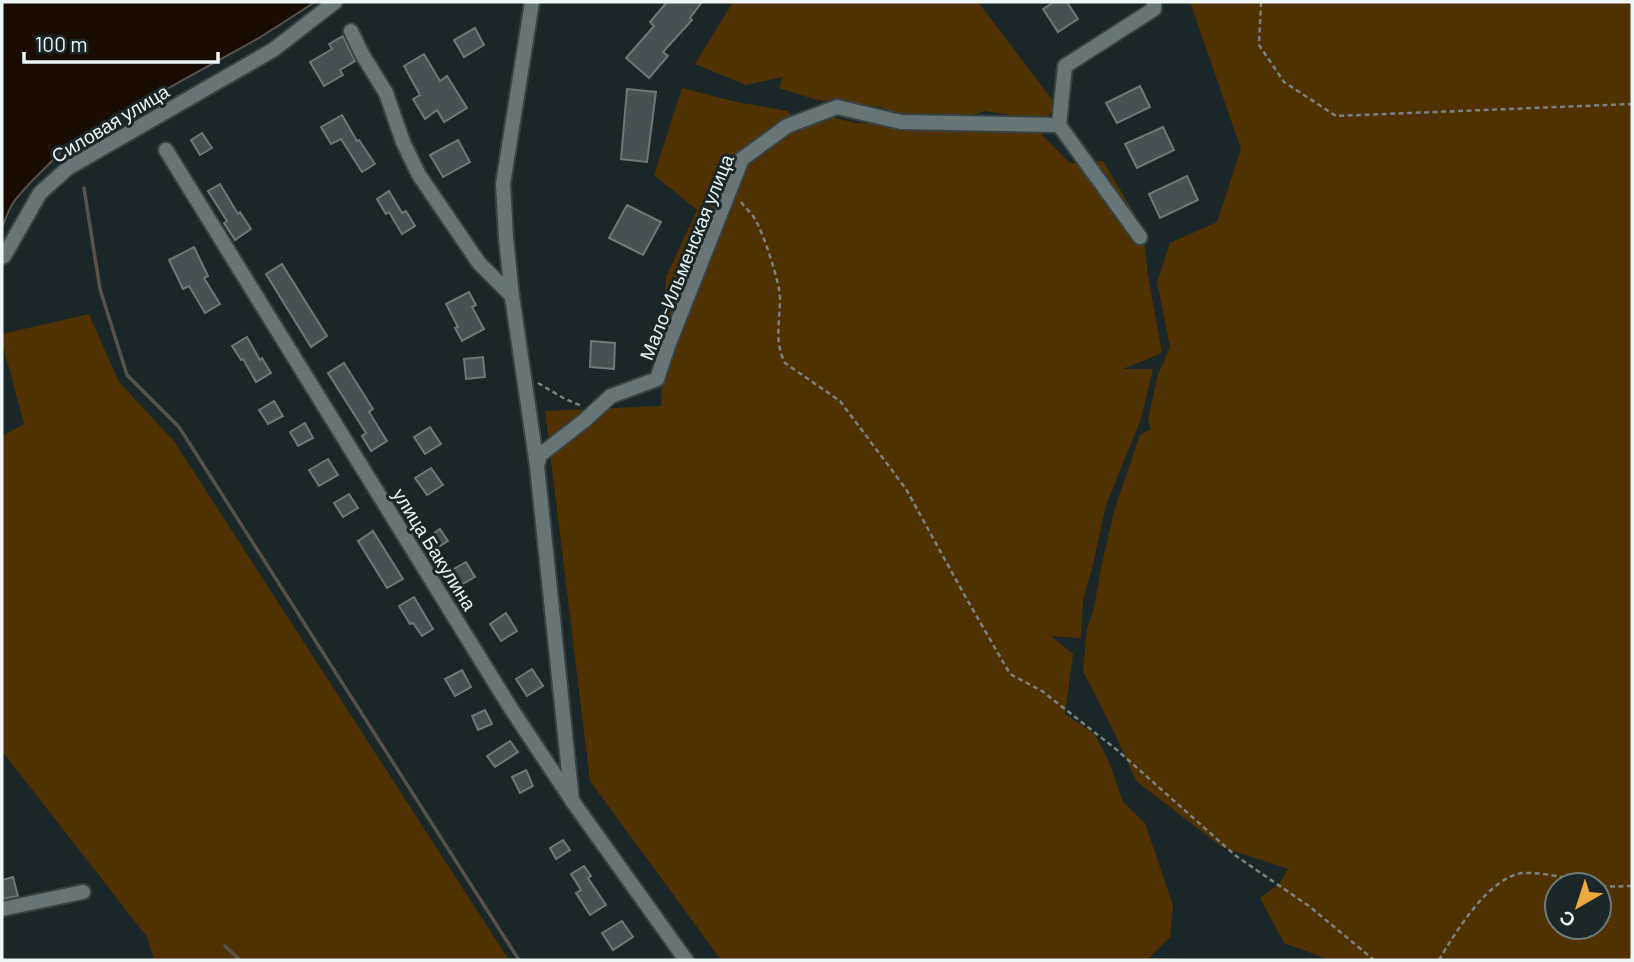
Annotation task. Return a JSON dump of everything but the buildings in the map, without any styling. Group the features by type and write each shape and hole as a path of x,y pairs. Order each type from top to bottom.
{"street":[{"name":"Силовая улица","path":"2,257 40,193 68,168 273,50 335,2"},
{"path":"531,2 503,184 512,296 537,466 573,803"},
{"path":"1140,237 1059,125 1065,66 1154,9 1154,2"},
{"path":"351,31 386,93 403,142 419,175 480,263 512,296"},
{"name":"Мало-Ильменская улица","path":"537,466 540,455 611,396 657,379 742,159 787,126 837,107 901,122 1059,125"},
{"name":"улица Бакулина","path":"166,150 503,695 573,803 686,960"},
{"path":"2,909 83,892"}],"path":[{"path":"1261,2 1259,45 1284,82 1336,116 1632,104"},
{"path":"730,189 755,220 768,250 780,295 778,335 785,363 840,401 906,489 1010,674 1042,691 1117,750 1236,856 1309,906 1374,960"},
{"path":"524,375 565,399 594,411"},
{"path":"1439,960 1482,897 1502,880 1522,873 1608,886 1632,886"}],"shaded area":[{"path":"2,2 315,2 259,38 69,143 19,195 2,228"},
{"path":"733,2 978,2 1057,106 1040,125 1022,117 985,111 933,127 1037,130 1070,163 1103,161 1143,228 1148,276 1162,353 1123,369 1153,369 1141,419 1106,505 1083,599 1081,638 1051,636 1073,654 1065,714 1095,734 1110,764 1123,802 1145,823 1173,905 1170,937 1149,958 1184,960 721,960 590,781 545,411 661,406 666,277 697,210 654,175 682,88 788,111 798,125 814,113 856,123 915,126 882,107 817,100 779,88 783,77 746,85 695,64"},
{"path":"1190,2 1632,2 1632,960 1330,960 1284,943 1260,898 1279,884 1288,869 1222,847 1136,781 1083,671 1087,629 1094,608 1114,511 1140,435 1151,429 1148,420 1158,374 1170,347 1157,282 1170,243 1217,222 1241,149"},
{"path":"89,314 119,382 174,441 509,960 154,960 147,937 2,751 2,436 24,424 2,334"}],"waterway":[{"path":"84,188 100,289 127,375 179,427 519,960"},
{"path":"225,946 240,960"}]}
